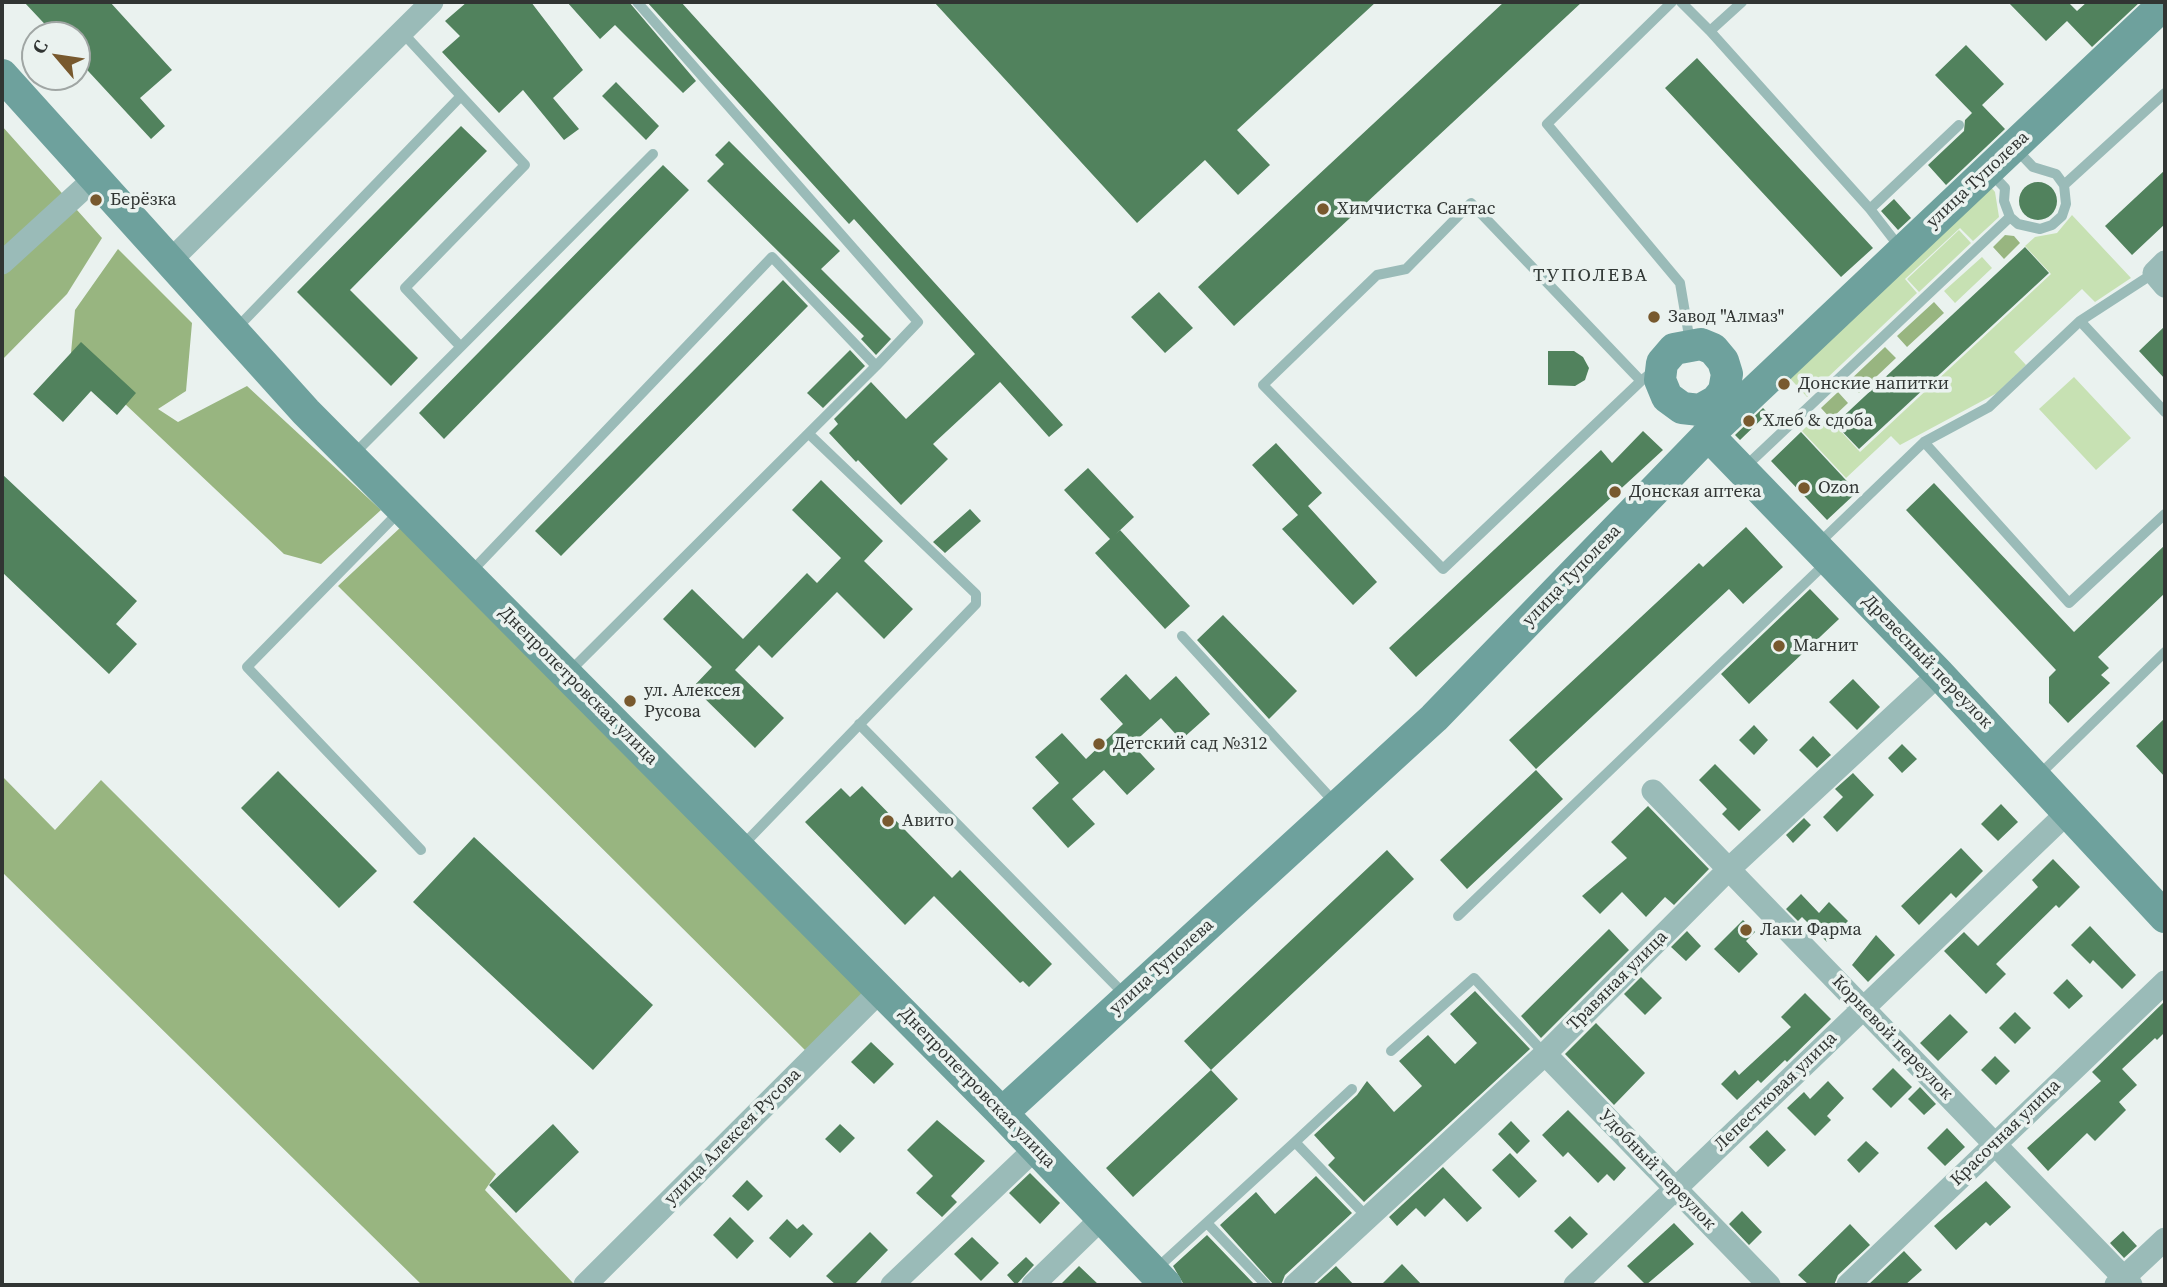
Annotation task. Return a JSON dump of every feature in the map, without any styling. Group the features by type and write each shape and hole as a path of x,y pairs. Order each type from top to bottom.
{"street":[{"path":"170,261 432,2"},
{"name":"улица Туполева","path":"1002,1113 1434,718 1708,436 2165,3"},
{"name":"Днепропетровская улица","path":"2,75 233,331 351,457 881,989 1160,1279"},
{"path":"2,263 95,178"},
{"path":"1701,344 1713,349 1723,361 1727,374 1724,391 1716,401 1700,410 1682,408 1667,397 1660,380 1652,372 1674,349 1691,345 1701,344"},
{"path":"1708,436 1716,401"},
{"name":"Древесный переулок","path":"1708,436 1939,674 2165,917"},
{"name":"Травяная улица","path":"1295,1285 1545,1054 1729,869 1939,674"},
{"name":"Корневой переулок","path":"1653,791 1994,1143 2124,1283"},
{"name":"Лепестковая улица","path":"1575,1285 2068,812"},
{"name":"Красочная улица","path":"1848,1285 2165,982"},
{"name":"улица Алексея Русова","path":"585,1285 881,989"},
{"name":"Удобный переулок","path":"1545,1054 1769,1285"},
{"path":"892,1285 1036,1148"},
{"path":"1032,1285 1102,1218"},
{"path":"2124,1283 2165,1239"}],"lane":[{"path":"567,674 918,322 637,2"},
{"path":"1672,2 1547,124 1680,283 1691,345"},
{"path":"1682,2 1870,209 1903,251"},
{"path":"1710,31 1742,2"},
{"path":"401,31 525,165 405,288 460,346"},
{"path":"2064,185 2165,93"},
{"path":"233,331 461,96"},
{"path":"1870,209 1959,125"},
{"path":"1989,170 2005,188 2004,201 2010,217 2027,228 2040,229 2052,225 2062,216 2066,204 2064,185 2056,174 2033,167 2014,147"},
{"path":"351,457 653,154"},
{"path":"1471,203 1652,372 1443,569 1264,385 1377,275 1406,268 1471,203"},
{"path":"1741,471 2010,217"},
{"path":"468,575 772,257 876,366"},
{"path":"1458,916 1822,553 1924,442 1989,407 2080,321 2161,274"},
{"path":"2080,321 2165,412"},
{"path":"740,848 976,604 976,594 809,434"},
{"path":"1924,442 2069,603 2165,514"},
{"path":"402,509 247,667 421,850"},
{"path":"1182,636 1338,806"},
{"path":"2036,778 2165,652"},
{"path":"859,724 1128,998"},
{"path":"1391,1051 1474,978 1545,1054"},
{"path":"1160,1279 1207,1223 1352,1089"},
{"path":"1295,1142 1368,1218"},
{"path":"1207,1223 1266,1285"}],"green space":[{"path":"2,126 102,238 67,294 2,360"},
{"path":"1990,186 1995,192 1999,217 1973,241 1960,228 1905,279 1917,293 1807,397 1787,375"},
{"path":"2072,215 2131,278 2095,302 2082,289 2014,352 2026,365 1997,393 1900,445 1891,436 1846,478 1802,431 1817,416 1829,429 1835,425 1860,452 2051,274 2025,246 2035,237 2057,233"},
{"path":"1959,230 1971,243 1919,292 1907,279"},
{"path":"2005,235 2014,236 2020,243 2004,259 1993,247"},
{"path":"118,249 192,323 186,391 158,409 178,422 247,386 381,510 321,564 284,554 71,353 75,310"},
{"path":"1982,257 1992,268 1955,303 1944,291"},
{"path":"1934,302 1944,313 1907,347 1897,336"},
{"path":"1885,347 1896,358 1859,393 1848,382"},
{"path":"2074,377 2131,438 2096,470 2039,409"},
{"path":"1838,392 1848,403 1831,419 1821,408"},
{"path":"402,526 869,996 810,1055 338,586"},
{"path":"2,776 55,830 101,780 496,1174 485,1190 573,1283 422,1285 2,872"}],"building":[{"path":"24,2 110,2 172,70 140,98 165,126 151,139 91,74 91,21 42,21"},
{"path":"467,2 531,2 583,70 553,98 579,129 564,140 523,90 499,113 442,52 460,36 445,21"},
{"path":"567,2 629,2 696,81 683,93 615,25 600,39"},
{"path":"647,2 681,2 1063,425 1049,437 1000,382 933,444 948,459 901,505 858,460 856,462 829,433 838,424 834,419 871,382 906,419 975,354 854,219 849,224"},
{"path":"934,2 1376,2 1237,130 1270,165 1238,195 1205,160 1137,223"},
{"path":"1504,2 1582,2 1234,326 1198,287"},
{"path":"2008,2 2068,2 2077,11 2087,2 2140,2 2092,47 2067,21 2046,41"},
{"path":"1966,45 2004,84 1982,105 2005,129 1946,185 1928,165 1964,131 1965,120 1972,113 1935,75"},
{"path":"1697,58 1873,248 1841,277 1665,88"},
{"path":"616,82 659,126 646,140 602,96"},
{"path":"461,126 487,151 350,290 418,358 391,386 297,292"},
{"path":"729,141 840,251 821,269 891,339 876,355 861,339 864,336 707,181 724,164 715,155"},
{"path":"663,165 689,190 444,439 419,413"},
{"path":"2165,170 2165,224 2132,255 2105,226"},
{"path":"2038,182 2051,188 2057,201 2051,214 2038,220 2025,214 2019,201 2025,188"},
{"path":"1894,199 1911,218 1898,230 1881,211"},
{"path":"2025,247 2049,273 1859,449 1835,424"},
{"path":"783,280 808,306 561,556 535,531"},
{"path":"1159,292 1193,328 1165,353 1131,317"},
{"path":"2165,326 2165,379 2139,351"},
{"path":"81,342 136,393 117,415 91,391 63,422 33,394"},
{"path":"850,350 865,366 823,408 807,393"},
{"path":"1548,351 1574,351 1583,357 1589,368 1585,380 1575,386 1548,385"},
{"path":"1763,408 1768,413 1740,440 1735,435"},
{"path":"1643,431 1663,450 1416,677 1389,648 1601,450 1612,463"},
{"path":"1801,432 1857,492 1827,520 1771,461"},
{"path":"1276,443 1322,493 1308,506 1377,582 1353,605 1282,529 1298,515 1252,465"},
{"path":"1088,468 1134,517 1120,530 1190,606 1165,629 1095,553 1110,539 1064,490"},
{"path":"2,474 137,601 116,624 137,644 109,674 2,572"},
{"path":"821,480 883,541 864,561 913,609 884,639 837,592 772,658 759,645 735,670 784,718 755,748 693,687 712,667 663,619 692,589 743,639 807,573 817,583 841,558 792,510"},
{"path":"1934,483 2074,632 2165,545 2165,593 2098,657 2109,668 2101,675 2110,683 2068,723 2049,703 2049,677 2056,670 1906,510"},
{"path":"970,509 981,521 945,553 933,542"},
{"path":"1746,527 1783,567 1743,604 1729,589 1536,769 1509,740 1699,563 1703,567"},
{"name":"Магнит","path":"1810,589 1839,619 1749,704 1721,674"},
{"path":"1223,615 1297,691 1269,719 1197,640"},
{"path":"1126,674 1150,700 1176,676 1210,714 1181,740 1161,718 1132,744 1155,769 1127,795 1104,770 1072,799 1095,824 1068,848 1032,808 1059,783 1035,757 1062,733 1086,759 1123,724 1100,699"},
{"path":"1853,679 1880,707 1857,730 1829,702"},
{"path":"2165,718 2165,777 2136,746"},
{"path":"1754,725 1768,740 1754,755 1739,740"},
{"path":"1813,736 1831,755 1817,768 1799,750"},
{"path":"1902,744 1917,759 1902,773 1888,758"},
{"path":"1715,764 1761,810 1739,831 1722,814 1727,809 1699,780"},
{"path":"1536,770 1563,799 1467,889 1440,860"},
{"path":"278,771 377,871 339,908 241,808"},
{"path":"1853,773 1874,795 1837,832 1823,817 1843,797 1835,789"},
{"path":"862,786 952,878 960,870 1052,964 1029,987 1023,981 1020,983 934,896 905,925 805,822 841,788 850,797"},
{"path":"2001,804 2018,822 1998,841 1981,824"},
{"path":"1648,806 1709,869 1674,905 1665,897 1646,917 1622,892 1600,914 1582,896 1627,858 1611,842"},
{"path":"1804,818 1811,825 1793,843 1786,835"},
{"path":"474,837 653,1005 593,1070 413,902"},
{"path":"1961,848 1983,871 1956,898 1951,893 1919,925 1901,906"},
{"path":"1387,850 1414,879 1211,1070 1184,1041"},
{"path":"2053,859 2080,887 2059,908 2056,905 1996,964 2006,974 1986,994 1944,951 1964,932 1978,946 2038,887 2032,880"},
{"path":"1801,894 1819,913 1829,902 1848,921 1827,942 1802,917 1798,921 1786,909"},
{"path":"1743,920 1755,932 1746,941 1758,954 1739,973 1714,949"},
{"path":"2090,926 2136,975 2122,989 2093,960 2090,964 2071,945"},
{"path":"1609,929 1629,950 1541,1038 1521,1016"},
{"path":"1687,931 1701,946 1686,961 1671,947"},
{"path":"1876,935 1895,955 1868,982 1852,965"},
{"path":"1641,977 1662,998 1645,1015 1624,994"},
{"path":"2067,979 2083,996 2069,1009 2053,993"},
{"path":"1475,991 1530,1049 1364,1202 1328,1165 1335,1158 1314,1135 1357,1095 1367,1081 1394,1112 1422,1086 1399,1061 1428,1035 1455,1064 1477,1043 1450,1014"},
{"path":"1805,993 1831,1019 1787,1062 1785,1060 1761,1083 1758,1080 1737,1100 1721,1084 1735,1070 1739,1075 1791,1027 1781,1017"},
{"path":"2165,1001 2165,1032 2122,1069 2137,1085 2119,1102 2126,1110 2095,1141 2087,1133 2048,1171 2027,1148 2101,1081 2092,1072"},
{"path":"2015,1012 2031,1028 2015,1044 1999,1028"},
{"path":"1950,1014 1968,1032 1938,1061 1920,1043"},
{"path":"1596,1023 1645,1073 1614,1105 1565,1054"},
{"path":"871,1042 894,1064 874,1084 851,1062"},
{"path":"1995,1056 2010,1071 1996,1085 1981,1070"},
{"path":"1893,1068 1912,1087 1891,1108 1872,1089"},
{"path":"1211,1070 1238,1099 1133,1197 1106,1168"},
{"path":"1828,1081 1844,1098 1827,1116 1831,1120 1815,1136 1787,1108 1804,1092 1810,1099"},
{"path":"1920,1087 1936,1104 1924,1115 1908,1099"},
{"path":"1568,1110 1626,1168 1614,1181 1607,1174 1598,1183 1568,1152 1563,1157 1542,1135"},
{"path":"937,1120 985,1161 951,1196 957,1202 942,1217 916,1193 933,1176 907,1150"},
{"path":"1511,1121 1530,1141 1517,1154 1498,1134"},
{"path":"553,1124 579,1152 516,1213 489,1185"},
{"path":"840,1124 855,1138 840,1153 825,1139"},
{"path":"1947,1128 1965,1147 1945,1166 1927,1148"},
{"path":"1767,1130 1786,1150 1768,1167 1749,1147"},
{"path":"1866,1141 1879,1153 1859,1173 1847,1160"},
{"path":"1510,1153 1537,1181 1519,1198 1492,1170"},
{"path":"1443,1167 1482,1208 1467,1222 1444,1198 1425,1217 1416,1208 1397,1226 1389,1217"},
{"path":"1030,1173 1060,1203 1040,1224 1009,1193"},
{"path":"1316,1176 1352,1213 1285,1275 1281,1285 1274,1285 1220,1225 1256,1192 1275,1214"},
{"path":"747,1180 763,1196 748,1211 732,1196"},
{"path":"1986,1181 2011,1207 1990,1226 1986,1222 1956,1250 1934,1226"},
{"path":"1742,1211 1762,1232 1749,1245 1729,1224"},
{"path":"1570,1216 1588,1234 1572,1249 1554,1231"},
{"path":"730,1217 754,1241 737,1259 713,1235"},
{"path":"787,1219 797,1229 803,1224 813,1234 790,1258 769,1238"},
{"path":"1674,1223 1694,1244 1646,1285 1627,1266"},
{"path":"1850,1224 1870,1245 1838,1275 1834,1285 1809,1285 1798,1275"},
{"path":"2123,1231 2137,1246 2124,1258 2110,1243"},
{"path":"870,1232 888,1250 854,1285 836,1285 826,1276"},
{"path":"1207,1235 1255,1285 1184,1285 1173,1266"},
{"path":"972,1237 999,1263 981,1281 954,1254"},
{"path":"1904,1251 1922,1270 1905,1285 1868,1285"},
{"path":"1026,1257 1034,1265 1016,1285 1007,1275"},
{"path":"1402,1264 1422,1285 1381,1285"},
{"path":"1079,1266 1099,1285 1060,1285"},
{"path":"1336,1266 1354,1285 1316,1284"}],"place":[{"name":"Берёзка","path":"96,200"},
{"name":"Химчистка Сантас","path":"1323,209"},
{"name":"Завод \"Алмаз\"","path":"1654,317"},
{"name":"Донские напитки","path":"1784,384"},
{"name":"Хлеб & сдоба","path":"1749,421"},
{"name":"Ozon","path":"1804,488"},
{"name":"Донская аптека","path":"1615,492"},
{"name":"Магнит","path":"1779,646"},
{"name":"ул. Алексея Русова","path":"630,701"},
{"name":"Детский сад №312","path":"1099,744"},
{"name":"Авито","path":"888,821"},
{"name":"Лаки Фарма","path":"1746,930"}],"district":[{"name":"ТУПОЛЕВА","path":"1591,276"}]}
